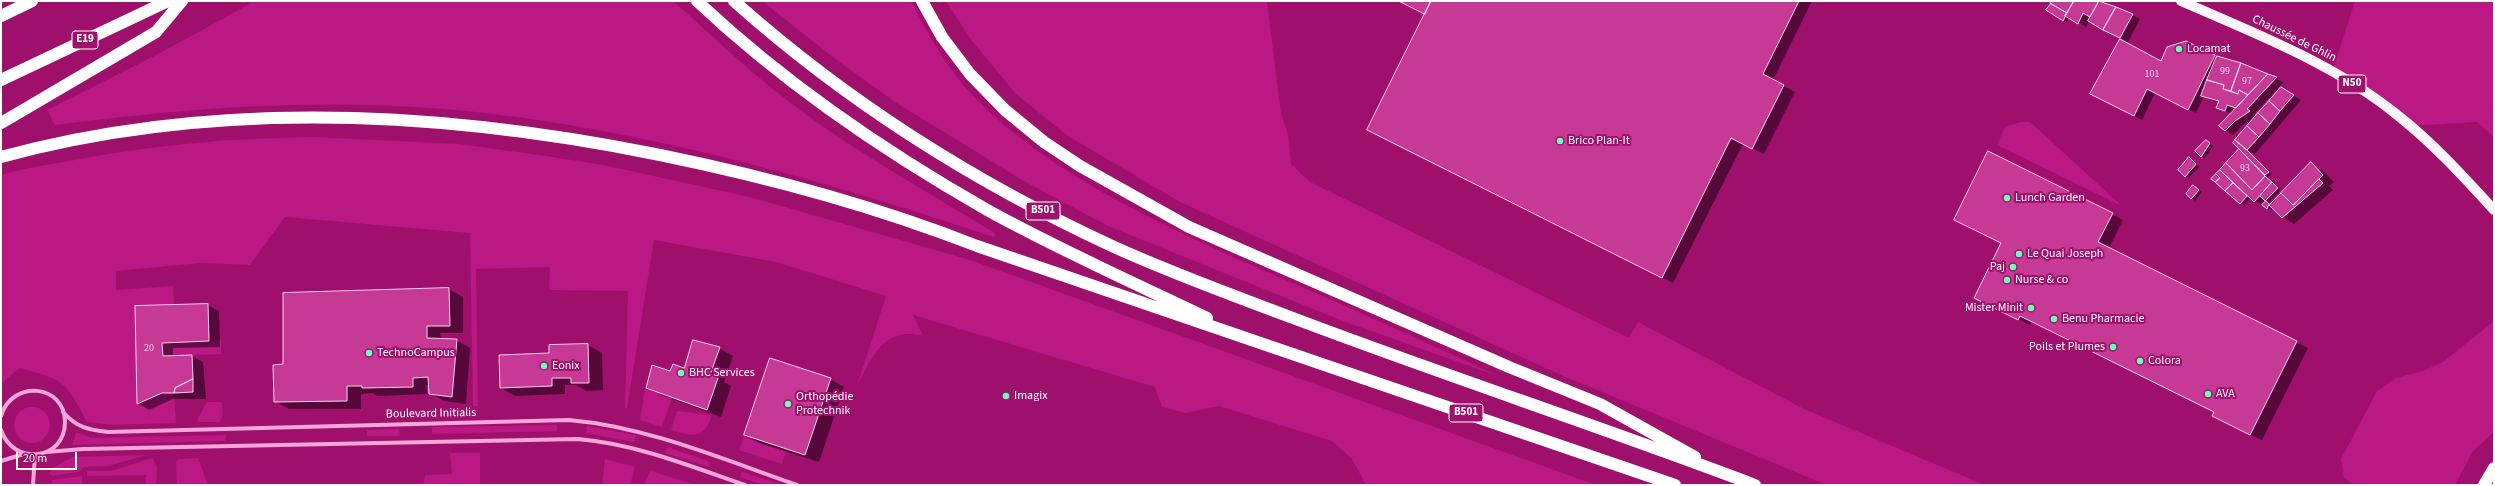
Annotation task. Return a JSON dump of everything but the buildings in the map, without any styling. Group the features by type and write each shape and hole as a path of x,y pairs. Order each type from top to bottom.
{"highway":[{"path":"1,16 32,1"},
{"name":"E19","path":"1,80 168,1"},
{"path":"1,123 156,32 182,1"},
{"name":"B501","path":"697,1 768,62 799,86 919,169 990,211 1061,248 1258,342 1675,485"},
{"name":"B501","path":"734,1 816,68 884,117 960,165 1044,212 1113,246 1197,282 1381,351 1755,485"},
{"path":"922,1 942,37 970,74 1005,110 1044,142 1080,166 1189,227 1509,368 1600,404 1725,474"},
{"path":"1,157 100,136 180,124 258,117 322,116 445,122 549,135 694,162 843,201 916,222 985,249 1258,342"},
{"path":"2484,485 2494,468"}],"main road":[{"name":"Chaussée de Ghlin","path":"2181,1 2292,50 2347,80 2401,117 2449,161 2494,210"}],"street":[{"name":"Boulevard Initialis","path":"1,416 9,400 18,393 29,390 40,391 50,395 58,402 63,412 78,426 92,431 108,432 569,420 625,427 796,485"},
{"path":"46,452 54,447 64,431 63,412"},
{"path":"1,430 8,445 24,454"},
{"path":"1,461 24,454 35,455 46,452 91,449 578,439 605,441 648,452 745,485"},
{"path":"33,485 35,455"}],"shaded area":[{"path":"255,1 673,1 757,76 795,107 879,163 995,233 994,237 865,196 799,177 668,144 535,120 467,111 364,105 261,106 158,113 55,125 47,110 162,52"},
{"path":"762,1 911,1 940,52 966,88 976,99 1008,129 1044,156 1083,181 1166,226 1208,246 1368,316 1498,376 1343,321 1108,226 1022,180 895,102 834,58"},
{"path":"946,1 1267,1 1281,114 1288,134 1291,164 1310,182 1629,338 1638,322 1804,409 1985,485 1827,485 1561,375 1180,202 1068,136 1016,94 972,41"},
{"path":"2355,1 2494,1 2494,137 2477,122 2410,126 2332,72"},
{"path":"2020,122 2030,122 2122,206 1997,145 2005,127"},
{"path":"314,137 458,144 540,155 603,165 750,197 970,260 1596,485 1366,485 1352,459 1332,441 1219,406 1185,413 1162,407 1155,387 913,315 923,336 910,334 898,336 881,346 868,365 857,386 886,296 776,262 654,240 627,408 625,408 628,291 549,290 550,267 476,269 478,406 473,406 470,233 285,217 250,265 201,263 116,271 116,290 173,286 174,304 135,306 137,404 162,393 174,393 176,423 113,425 87,422 74,398 62,384 45,375 19,368 1,384 1,175 18,170 99,155 191,143"},
{"path":"2494,321 2494,432 2473,451 2455,485 2353,485 2344,477 2341,459 2377,391 2396,378 2423,371 2443,362"},
{"path":"221,340 221,354 163,356 162,343"},
{"path":"645,388 672,398 662,427 640,420"},
{"path":"207,402 222,402 223,414 220,422 198,422 198,418"},
{"path":"32,407 42,410 47,415 50,425 47,435 42,440 32,443 22,440 17,435 14,425 17,415 22,410"},
{"path":"677,411 712,415 709,423 701,433 691,435 671,430"},
{"path":"557,425 557,431 432,434 432,427"},
{"path":"587,426 636,435 634,442 586,433"},
{"path":"399,429 400,436 367,436 367,430"},
{"path":"76,432 92,438 226,435 226,441 72,445"},
{"path":"744,437 786,452 782,464 739,450"},
{"path":"667,447 711,462 709,467 665,453"},
{"path":"450,453 480,453 480,485 423,485 425,475 452,474"},
{"path":"146,455 109,466 84,467 79,472 51,476 51,474 48,474 56,466 73,457"},
{"path":"152,458 157,467 156,485 146,485 146,475 87,476 87,471 111,471"},
{"path":"198,458 208,485 177,485 176,462 179,459"},
{"path":"605,459 635,467 630,485 602,485"},
{"path":"650,471 655,472 695,485 644,485"},
{"path":"742,472 783,485 763,485 740,477"},
{"path":"82,476 82,485 41,485 52,483 52,480"}],"place":[{"name":"Locamat","path":"2179,49"},
{"name":"Brico Plan-It","path":"1560,141"},
{"name":"Lunch Garden","path":"2007,198"},
{"name":"Le Quai Joseph","path":"2019,254"},
{"name":"Paj","path":"2013,267"},
{"name":"Nurse & co","path":"2007,280"},
{"name":"Mister Minit","path":"2031,308"},
{"name":"Benu Pharmacie","path":"2054,319"},
{"name":"Poils et Plumes","path":"2113,347"},
{"name":"TechnoCampus","path":"369,353"},
{"name":"Colora","path":"2140,361"},
{"name":"Eonix","path":"544,366"},
{"name":"BHC Services","path":"681,373"},
{"name":"AVA","path":"2208,394"},
{"name":"Imagix","path":"1006,396"},
{"name":"Orthopédie Protechnik","path":"788,404"}]}
